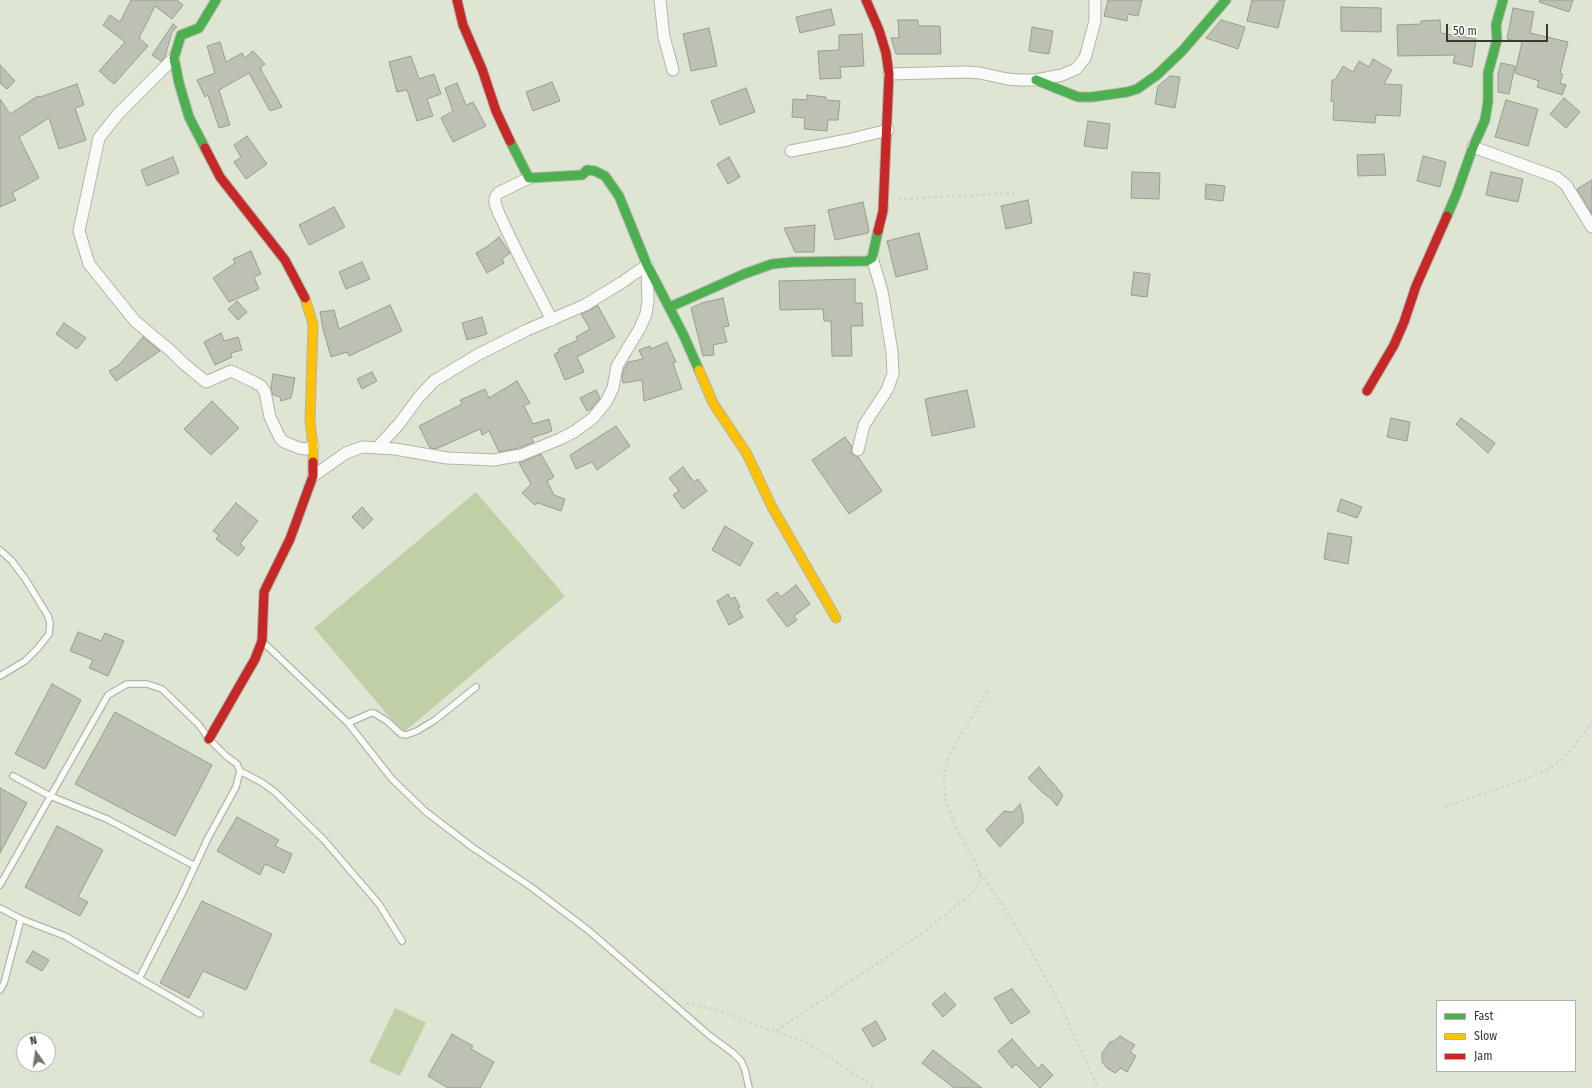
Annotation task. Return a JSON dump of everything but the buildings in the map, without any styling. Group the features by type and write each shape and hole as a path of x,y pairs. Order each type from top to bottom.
{"street":[{"path":"216,0 199,28 181,35 174,58 118,114 99,138 79,231 89,264 135,321 206,382 231,371 261,386 265,392 270,417 280,438 284,442 299,448 313,446"},
{"path":"457,0 463,25 482,69 496,111 519,161 529,178"},
{"path":"660,0 664,36 674,70"},
{"path":"858,450 864,425 887,390 893,374 892,352 882,292 872,258 883,211 888,130 889,74 886,52 879,30 866,0"},
{"path":"889,74 966,72 980,73 1007,79 1036,80 1066,73 1076,69 1083,62 1095,20 1095,0"},
{"path":"1036,80 1078,97 1099,96 1128,92 1137,89 1157,75 1183,50 1198,35 1226,0"},
{"path":"1368,391 1394,345 1431,248 1456,195 1473,147 1485,120 1488,101 1488,73 1497,40 1496,25 1503,0"},
{"path":"174,58 179,83 189,117 220,177 285,260 307,301 313,324 310,421 313,446 313,476 290,539 264,592 262,641 255,659 209,739"},
{"path":"791,152 888,130"},
{"path":"1473,147 1556,177 1566,185 1592,227"},
{"path":"552,320 499,214 495,198 498,193 529,178 582,175 587,170 595,171 605,176 619,196 647,265 670,307 713,403 747,454 772,506 836,618"},
{"path":"670,307 744,274 772,264 793,262 861,262 872,258"},
{"path":"377,448 399,424 419,397 434,381 479,354 527,330 584,305 621,283 647,265"},
{"path":"313,476 350,450 362,447 395,449 447,458 494,460 521,455 574,432 593,418 606,402 613,388 617,366 640,328 646,314 648,301 647,265"}],"lane":[{"path":"0,550 12,561 26,580 48,616 50,623 49,634 38,648 25,661 0,676"},
{"path":"262,641 348,723 392,779 425,811 581,925 710,1036 733,1053 741,1061 750,1088"},
{"path":"0,885 108,696 127,684 147,684 162,688 199,725 209,739 226,756 237,764 240,771 236,787 208,838 139,979"},
{"path":"348,723 374,713 387,721 401,734 406,735 434,720 476,687"},
{"path":"240,771 262,782 324,840 379,904 402,941"},
{"path":"13,776 50,796 107,819 195,866"},
{"path":"0,908 21,919 65,936 200,1014"},
{"path":"0,990 4,983 21,919"}],"path":[{"path":"884,199 941,198 1018,193"},
{"path":"990,688 949,755 944,775 945,798 956,828 979,871 1004,907 1031,951 1060,1004 1098,1088"},
{"path":"1444,807 1503,788 1547,770 1560,761 1571,750 1592,723"},
{"path":"776,1031 894,953 948,914 975,891 981,878 979,871"},
{"path":"671,1002 699,1005 812,1045 876,1088"}],"green space":[{"path":"476,492 565,596 403,733 314,628"},
{"path":"395,1008 426,1023 400,1076 369,1062"}],"traffic: fast":[{"path":"205,148 189,117 179,83 174,58 181,35 199,28 216,0"},
{"path":"1036,80 1078,97 1092,97 1127,92 1137,89 1157,75 1183,50 1226,0"},
{"path":"1447,216 1473,147 1485,120 1488,101 1488,73 1497,40 1496,25 1503,0"},
{"path":"510,141 529,178 582,175 587,170 595,171 605,176 619,196 647,265 683,334 699,370"},
{"path":"670,307 744,274 772,264 793,262 867,261 872,258 878,231"}],"traffic: slow":[{"path":"305,298 313,324 310,421 313,462"},
{"path":"699,370 713,403 747,454 772,507 836,618"}],"traffic: jam":[{"path":"457,0 463,25 482,69 496,111 510,141"},
{"path":"866,0 879,30 886,53 889,74 883,211 878,231"},
{"path":"205,148 220,177 285,260 305,298"},
{"path":"1367,391 1394,345 1404,322 1416,286 1447,216"},
{"path":"209,739 255,659 262,641 264,592 290,539 313,476 313,462"}]}
